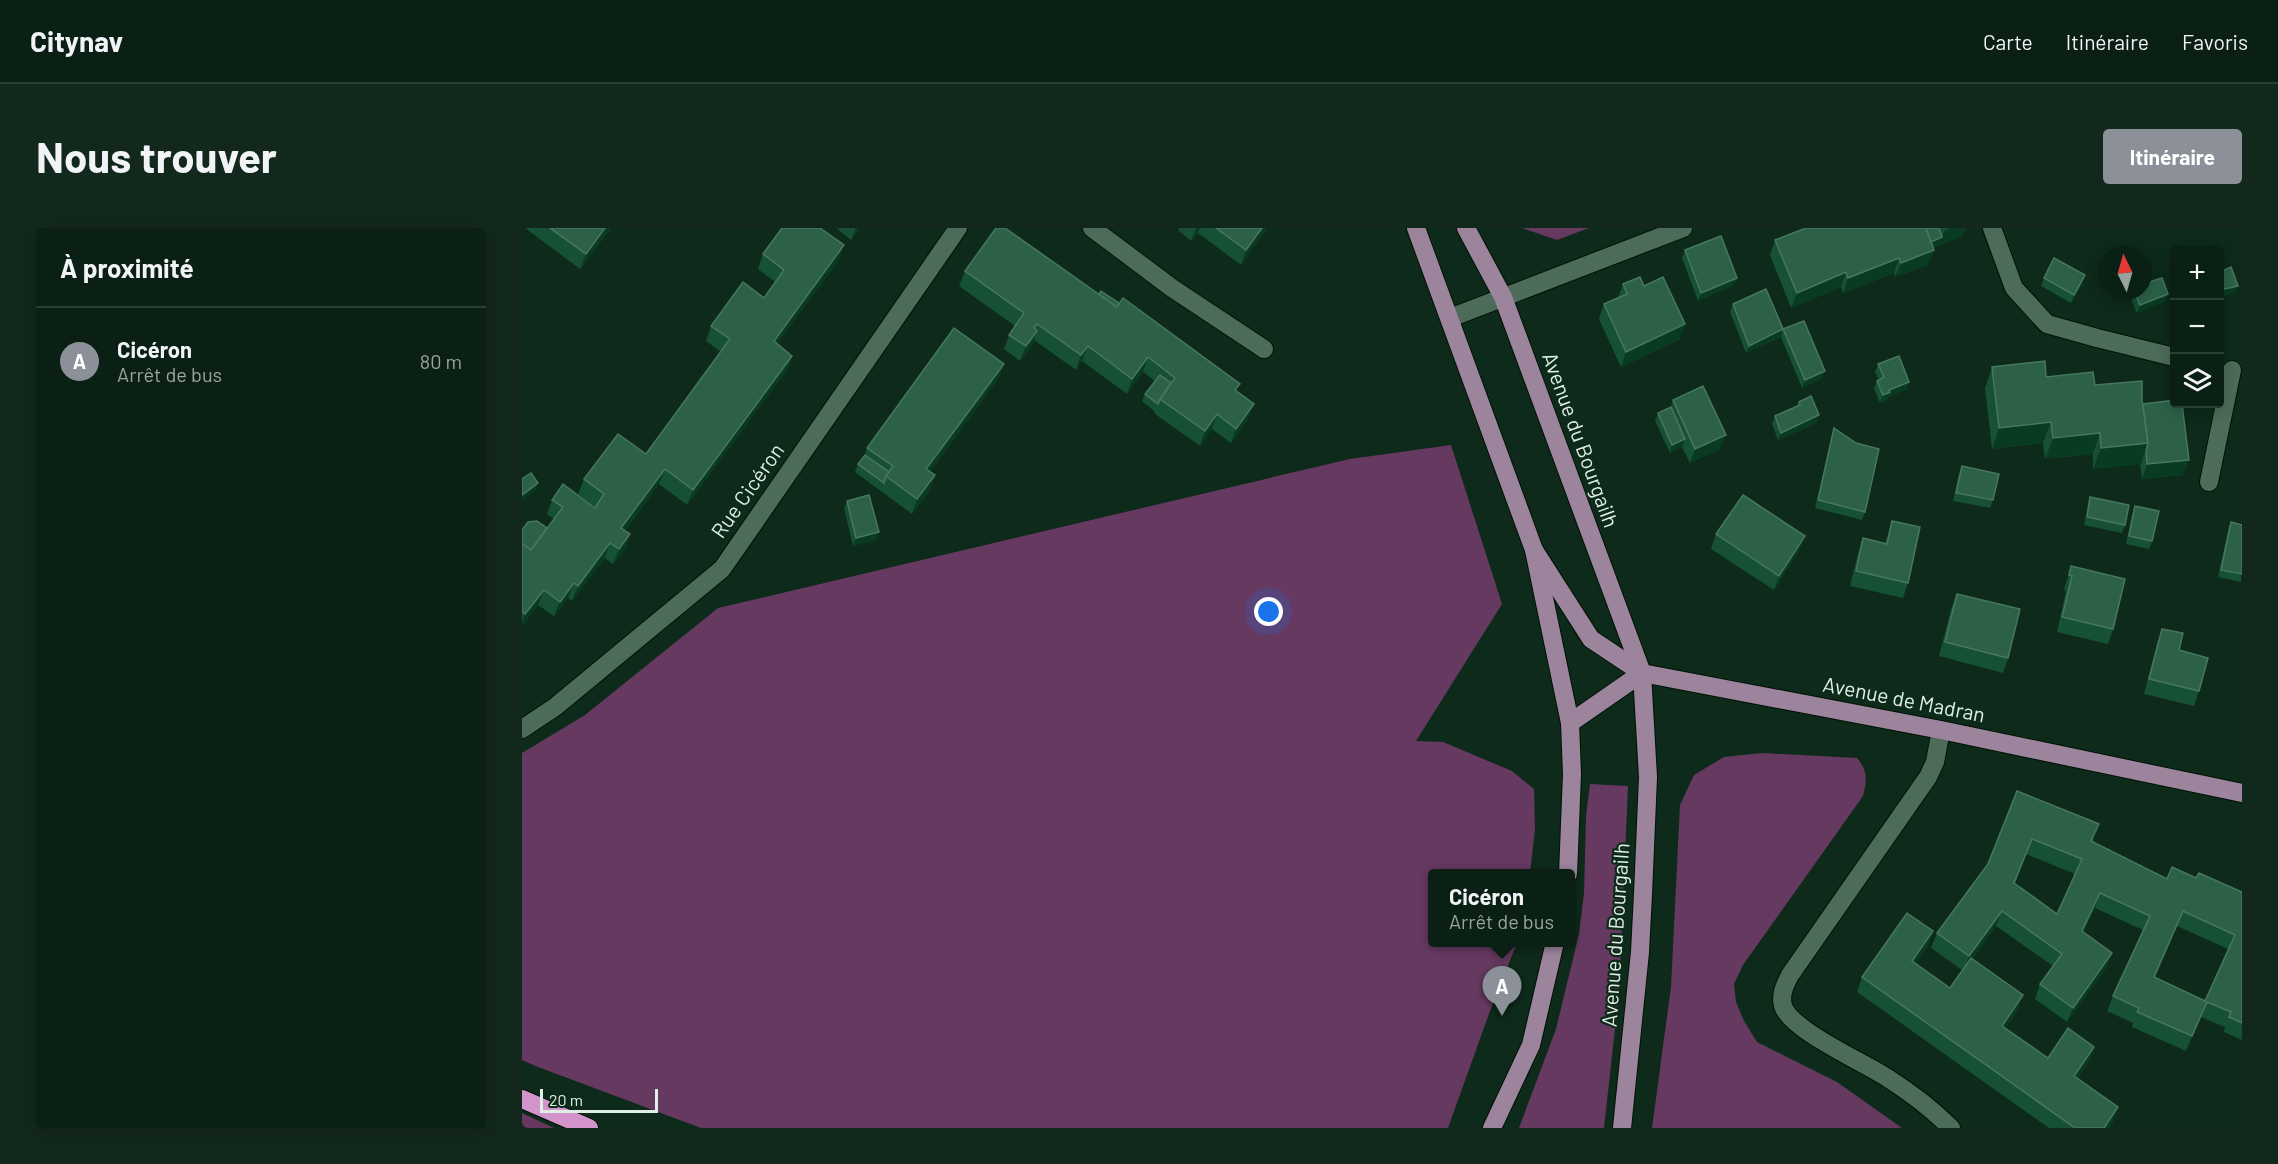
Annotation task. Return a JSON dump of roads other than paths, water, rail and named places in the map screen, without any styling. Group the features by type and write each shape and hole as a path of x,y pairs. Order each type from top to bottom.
{"highway":[{"path":"522,1099 589,1128"}],"main road":[{"path":"1416,228 1534,550 1570,723 1572,774 1568,869"},
{"name":"Avenue du Bourgailh","path":"1466,228 1503,297 1642,673 1648,777 1643,894 1640,952 1622,1128"},
{"path":"1534,550 1591,639 1642,673 1570,723"},
{"name":"Avenue de Madran","path":"1642,673 1941,730 2242,793"},
{"path":"1492,1128 1531,1046 1554,947"}],"street":[{"name":"Rue Cicéron","path":"522,729 555,708 722,568 958,228"},
{"path":"1092,228 1172,288 1264,349"},
{"path":"1450,318 1683,228"},
{"path":"1992,228 2014,288 2047,324 2170,356"},
{"path":"2210,482 2231,367"},
{"path":"1941,730 1935,762 1928,777 1790,975 1783,991 1784,1006 1791,1018 1807,1031 1889,1078 1951,1128"}],"place":[{"name":"Cicéron","path":"1502,1016"}]}
